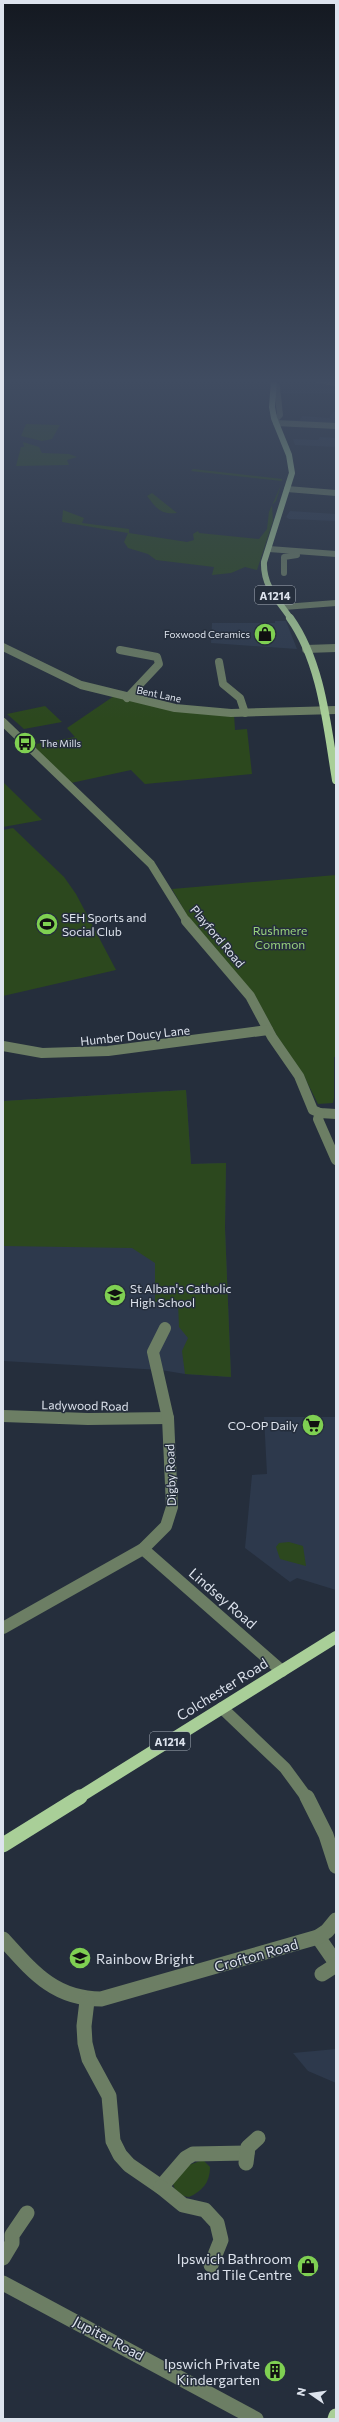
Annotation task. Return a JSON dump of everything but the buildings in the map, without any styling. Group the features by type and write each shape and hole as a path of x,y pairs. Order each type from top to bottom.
{"main road":[{"name":"A1214","path":"286,493 263,570 264,576 269,588 284,607 296,626 306,649 322,710 336,780"},
{"name":"Colchester Road","path":"3,1845 336,1637"}],"street":[{"path":"269,549 336,554"},
{"path":"284,573 284,557 299,555 300,551"},
{"path":"284,607 336,603"},
{"name":"Bent Lane","path":"3,647 73,682 127,698 192,711 245,713 336,710"},
{"path":"306,649 336,648"},
{"path":"120,650 157,657 159,664 127,698"},
{"path":"219,662 220,680 226,689 240,698 245,713"},
{"path":"269,712 267,707 296,707"},
{"name":"Playford Road","path":"4,724 151,864 186,922 250,996 268,1030 299,1076 313,1110 320,1113 318,1119 336,1160"},
{"name":"Humber Doucy Lane","path":"3,1046 42,1053 108,1051 268,1030"},
{"path":"320,1113 336,1114"},
{"name":"Digby Road","path":"3,1628 144,1549 163,1532 170,1520 172,1507 168,1418 153,1352 164,1328"},
{"name":"Ladywood Road","path":"3,1416 88,1419 168,1418"},
{"name":"Lindsey Road","path":"144,1549 282,1671"},
{"path":"222,1708 275,1756 296,1781 321,1822 336,1866"},
{"name":"Crofton Road","path":"3,1939 46,1985 56,1991 87,2001 101,1999 318,1937 328,1931 336,1920"},
{"path":"318,1937 336,1964 322,1974"},
{"path":"87,2001 84,2019 85,2044 93,2066 106,2088 110,2106 111,2135 115,2148 128,2164 161,2187 183,2206 205,2210 217,2223 220,2240 211,2265"},
{"path":"161,2187 186,2158 193,2154 246,2158 248,2147 258,2138"},
{"path":"3,2258 12,2243 12,2235 27,2213"},
{"name":"Jupiter Road","path":"3,2283 94,2330 256,2419"}],"shaded area":[{"path":"290,511 336,514 336,521 289,519 286,517"},
{"path":"275,621 286,621 297,649 211,643 212,623 275,623"},
{"name":"St Alban's Catholic High School","path":"186,1090 191,1164 226,1163 225,1228 231,1377 185,1374 161,1370 3,1361 3,1101"},
{"path":"264,1417 336,1417 336,1590 297,1578 290,1582 245,1548 252,1475 267,1474"},
{"path":"336,2049 336,2083 308,2071 293,2053"}],"green space":[{"path":"152,493 177,513 167,513 159,510 147,496"},
{"path":"278,493 276,501 272,505"},
{"path":"272,505 273,521 257,570 245,567 231,573 212,575 214,567 156,560 148,554 128,548 124,542 128,533 62,522 63,510 84,518 82,523 129,529 129,533 187,542 194,540 193,534 198,531 199,533 259,539 267,529 269,512"},
{"path":"114,696 234,714 235,730 247,729 252,774 145,784 131,770 71,783 30,745 75,737 67,728"},
{"path":"45,706 62,722 24,729 7,714"},
{"path":"3,782 42,820 3,827"},
{"name":"SEH Sports and Social Club","path":"13,828 64,877 76,894 116,970 3,996 3,830"},
{"name":"Rushmere Common","path":"336,875 336,1057 334,1057 334,1098 333,1103 318,1104 303,1074 277,1036 254,994 191,922 172,889"},
{"name":"St Alban's Catholic High School","path":"186,1090 191,1164 226,1163 225,1228 231,1377 185,1374 182,1351 188,1338 179,1327 178,1302 155,1302 155,1263 132,1248 3,1246 3,1101"},
{"path":"289,1542 303,1546 306,1566 280,1559 276,1547 279,1543"},
{"path":"203,2160 210,2167 209,2178 204,2186 198,2192 189,2197 176,2191 173,2183 189,2165"}],"place":[{"name":"Foxwood Ceramics","path":"265,634"},
{"name":"The Mills","path":"25,743"},
{"name":"SEH Sports and Social Club","path":"47,924"},
{"name":"St Alban's Catholic High School","path":"115,1295"},
{"name":"CO-OP Daily","path":"313,1425"},
{"name":"Rainbow Bright","path":"80,1958"},
{"name":"Ipswich Bathroom and Tile Centre","path":"308,2266"},
{"name":"Ipswich Private Kindergarten","path":"275,2371"}]}
